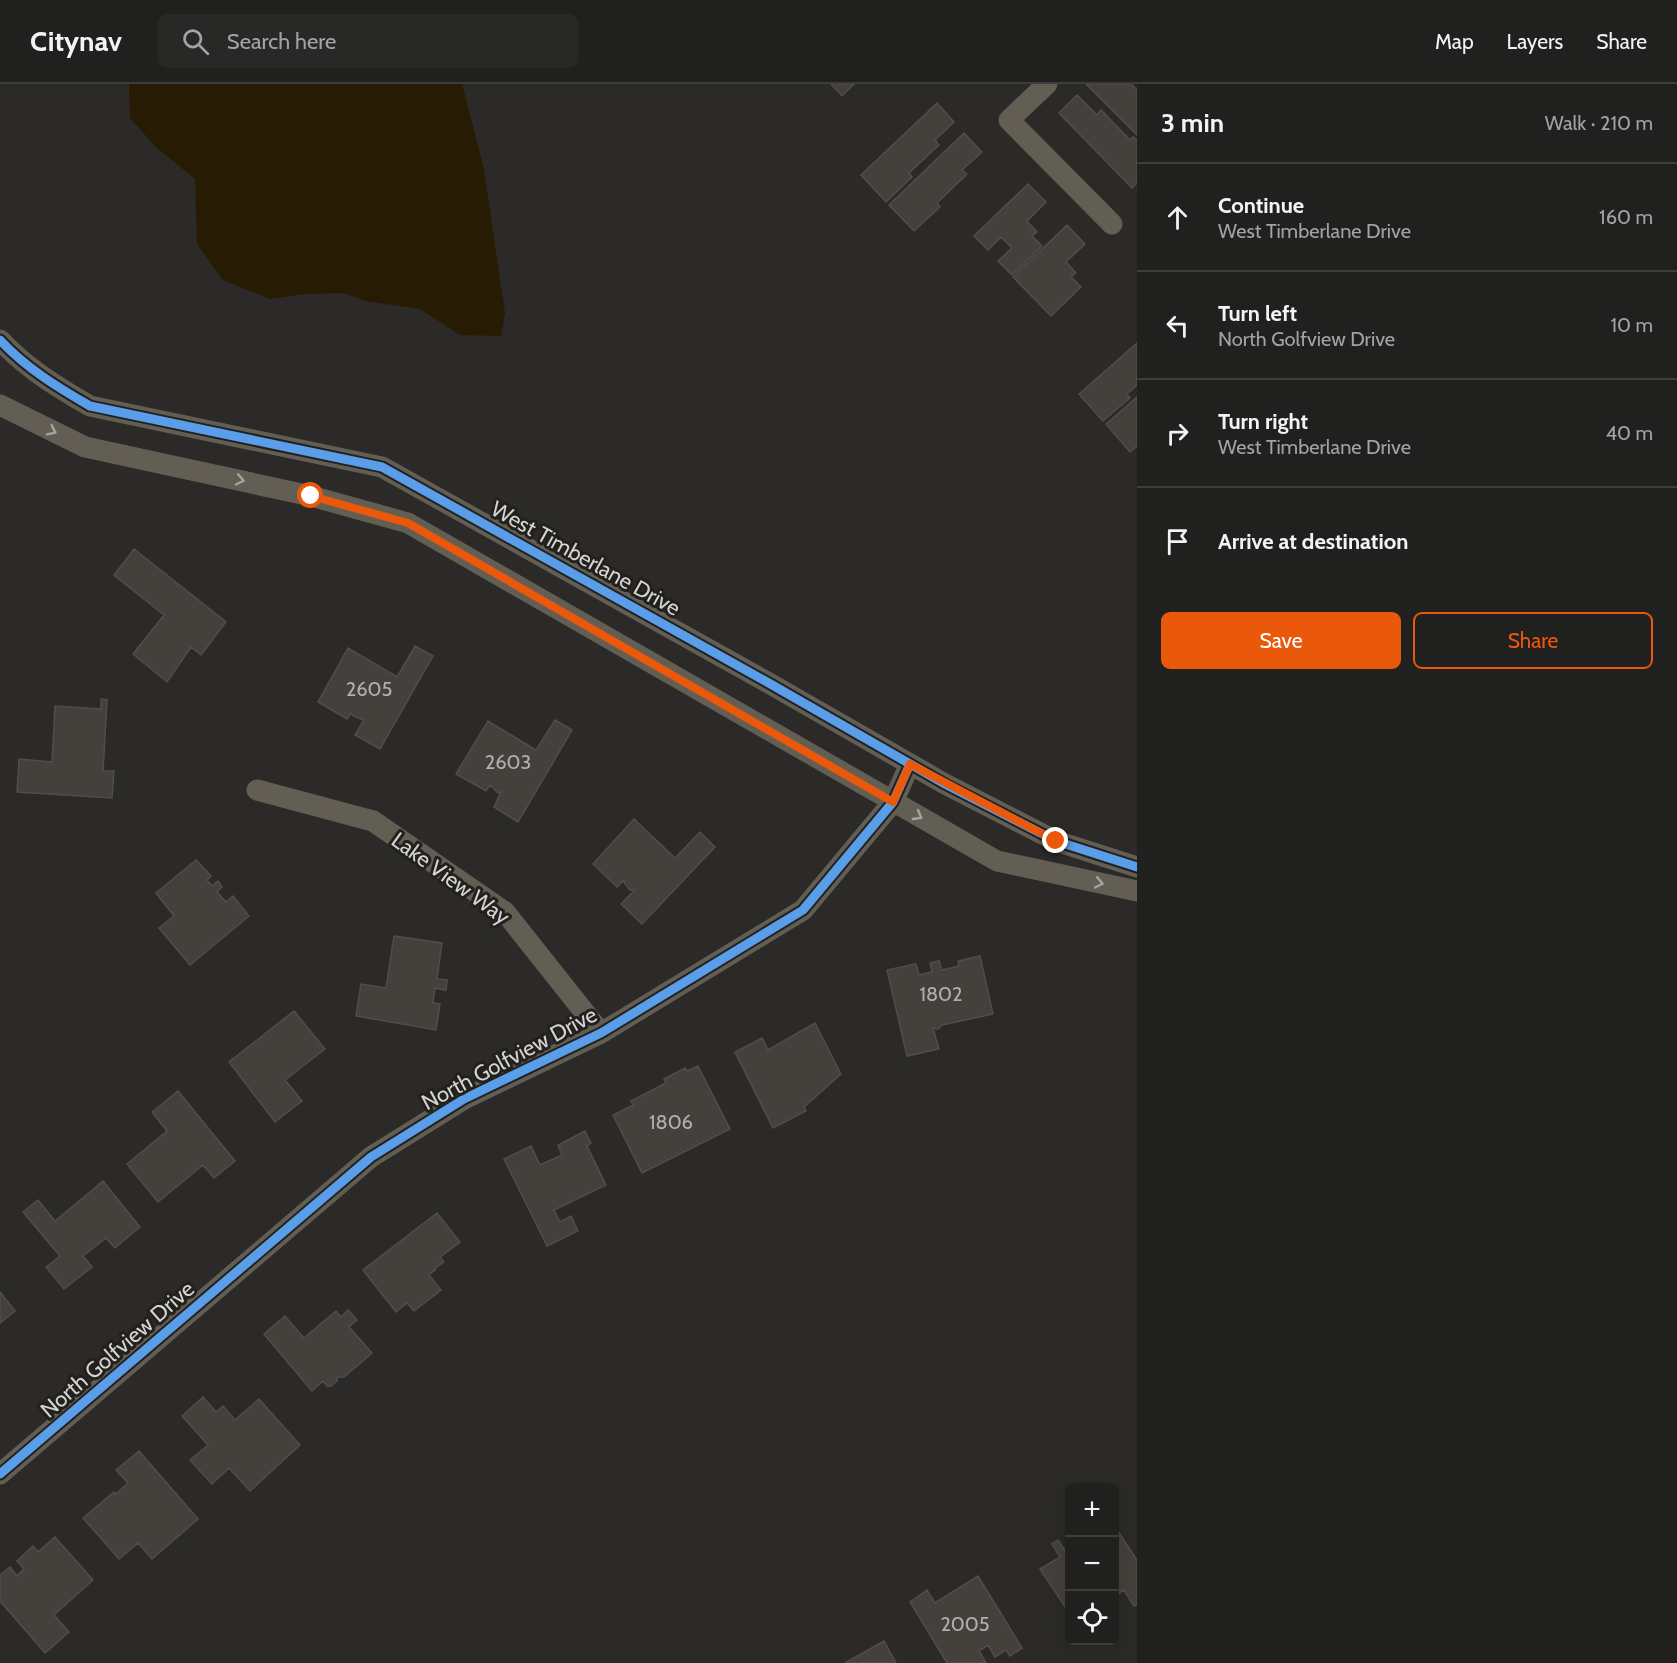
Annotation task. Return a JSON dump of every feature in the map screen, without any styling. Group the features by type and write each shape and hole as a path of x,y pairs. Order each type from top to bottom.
{"street":[{"path":"1047,84 1009,120 1112,224"},
{"name":"West Timberlane Drive","path":"0,340 18,359 51,384 90,406 382,467 910,764 1056,841 1137,867"},
{"path":"0,405 86,447 311,496 408,523 997,861 1137,891"},
{"name":"North Golfview Drive","path":"0,1474 371,1157 464,1099 601,1033 803,910 893,802 910,764"},
{"name":"Lake View Way","path":"257,790 373,821 505,912 601,1033"}],"shaded area":[{"path":"129,84 462,84 484,169 505,313 501,336 460,335 420,309 365,301 344,293 305,294 270,299 223,280 197,244 195,179 157,148 130,118"}],"building":[{"path":"831,84 854,84 842,96"},
{"path":"1086,84 1131,84 1137,90 1137,135"},
{"path":"1077,95 1097,115 1101,110 1130,140 1133,137 1137,140 1137,183 1132,188 1059,113"},
{"path":"937,103 954,122 935,140 939,145 909,173 912,177 886,202 861,175"},
{"path":"964,133 982,152 962,170 967,174 937,203 940,207 914,231 889,205"},
{"path":"1028,184 1046,202 1027,221 1037,232 1032,236 1042,246 1012,275 998,261 1012,248 1001,237 988,250 974,236"},
{"path":"1067,225 1085,244 1066,262 1076,273 1071,277 1081,287 1051,316 1013,277"},
{"path":"1137,343 1137,385 1127,394 1130,398 1103,421 1079,394"},
{"path":"1137,397 1137,446 1130,452 1106,424"},
{"path":"134,549 226,622 201,655 191,647 167,682 133,654 164,615 114,575"},
{"path":"415,646 433,656 380,749 355,735 364,720 351,713 347,719 318,702 348,648 397,677"},
{"path":"101,699 107,700 103,771 114,771 112,798 17,792 19,759 52,762 55,706 101,709"},
{"path":"555,720 572,730 518,822 494,807 501,792 498,793 490,785 486,791 456,774 488,721 536,750"},
{"path":"634,819 675,858 700,832 715,847 642,924 621,904 635,890 630,890 624,880 617,887 593,864"},
{"path":"196,860 211,876 207,880 212,886 218,881 222,887 217,892 226,902 233,896 249,916 190,965 159,928 174,916 156,893"},
{"path":"394,936 442,943 437,979 447,980 446,990 435,988 433,1003 440,1004 436,1030 356,1016 361,984 386,988"},
{"path":"980,956 993,1014 942,1025 938,1029 933,1028 939,1049 907,1056 887,970 916,964 919,975 932,972 930,963 939,961 942,970 959,966 958,961"},
{"path":"294,1011 325,1049 285,1080 302,1101 275,1122 229,1062"},
{"path":"815,1023 841,1074 804,1107 806,1111 773,1128 735,1052 762,1038 768,1050"},
{"path":"698,1066 730,1129 642,1173 613,1115 633,1105 631,1101 666,1083 664,1079 685,1068 687,1071"},
{"path":"178,1091 235,1161 214,1178 203,1165 158,1202 127,1164 167,1131 152,1112"},
{"path":"585,1131 591,1143 587,1146 606,1185 554,1210 560,1222 571,1216 578,1231 547,1246 504,1159 531,1146 540,1165 562,1155 558,1145"},
{"path":"103,1181 140,1227 115,1248 106,1238 83,1256 92,1267 64,1289 46,1267 60,1256 23,1212 38,1200 55,1221"},
{"path":"437,1213 460,1242 440,1257 444,1262 429,1275 441,1290 414,1311 407,1303 396,1312 363,1270"},
{"path":"0,1292 15,1311 0,1323"},
{"path":"348,1310 357,1320 349,1327 372,1353 344,1377 337,1377 337,1381 331,1386 327,1386 323,1381 312,1391 264,1334 285,1316 304,1338 336,1311 341,1317"},
{"path":"203,1397 216,1412 223,1406 235,1420 259,1399 300,1445 250,1491 229,1468 212,1484 190,1460 208,1445 182,1416"},
{"path":"139,1451 198,1519 152,1559 138,1543 119,1559 83,1518 128,1483 116,1470"},
{"path":"1119,1533 1137,1560 1137,1605 1134,1606 1124,1590 1119,1593"},
{"path":"55,1537 93,1580 54,1615 69,1632 45,1653 0,1601 0,1575 10,1567 17,1576 24,1569 17,1561 33,1546 38,1552"},
{"path":"1058,1540 1065,1551 1065,1606 1040,1569 1060,1557 1052,1544"},
{"path":"978,1576 1022,1648 1010,1656 1006,1650 995,1657 988,1645 979,1651 986,1663 947,1663 910,1602 927,1590 935,1603"},
{"path":"884,1641 896,1663 845,1663"}],"cycle path":[{"path":"0,340 42,376 90,406 382,467 945,784 1056,841 1137,867"},
{"path":"0,1474 371,1157 464,1099 601,1033 803,910 893,802 910,764"}],"route":[{"path":"311,496 408,523 893,802 910,764 1056,841"}]}
